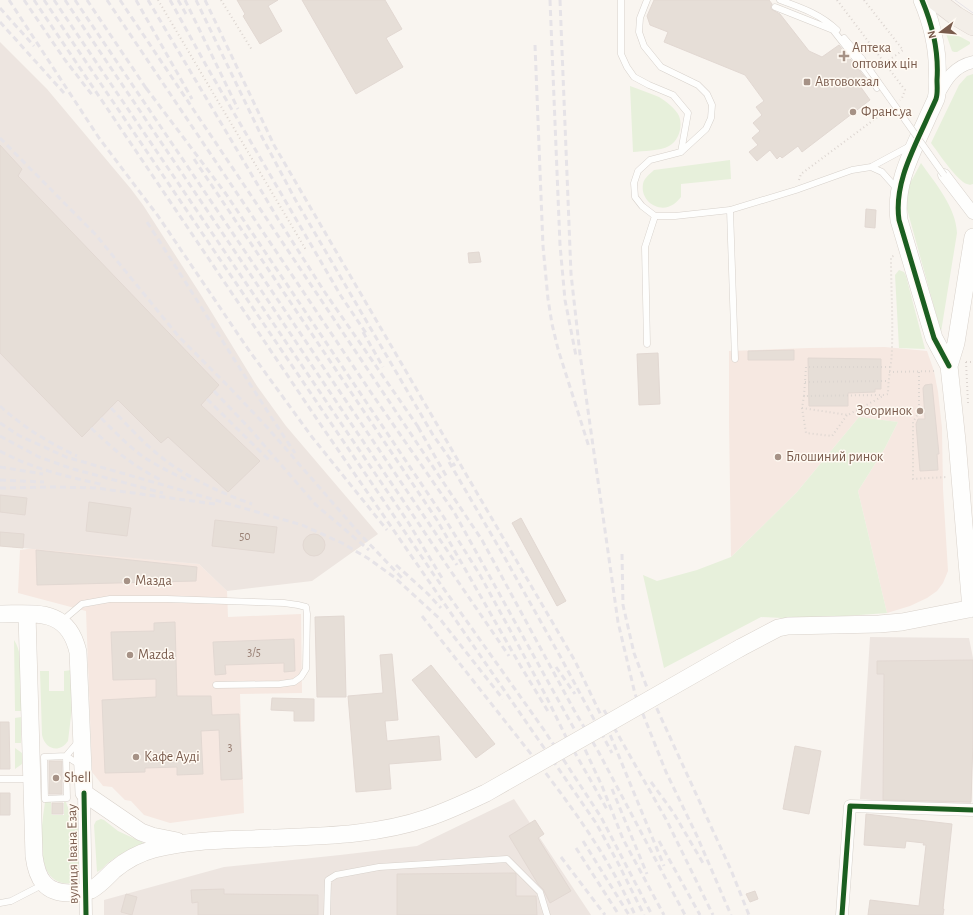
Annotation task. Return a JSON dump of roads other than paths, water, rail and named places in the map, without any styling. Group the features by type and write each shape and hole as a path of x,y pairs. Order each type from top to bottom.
{"main road":[{"path":"186,842 352,833 377,830 426,819 450,810 486,792 778,628 788,626 902,622 972,608 949,368 934,338 898,215 899,191 906,167 921,147 936,98 938,65 937,51 933,29 922,0"},
{"path":"935,0 956,16 973,26"},
{"path":"949,368 956,343 973,237"},
{"path":"0,614 27,614 52,617 62,621"},
{"name":"вулиця Івана Езау","path":"27,614 31,779 39,804 34,856 36,869 44,884 57,892 86,892 98,886 127,860 152,850 186,842"},
{"name":"вулиця Івана Езау","path":"62,621 70,630 75,640 78,652 83,767 76,796 141,832 164,839 186,842"}],"street":[{"path":"936,98 952,73 965,64 973,62"},
{"path":"944,175 973,213"},
{"name":"вулиця Івана Езау","path":"76,796 86,892 86,915"},
{"path":"842,915 850,806 973,810"}],"lane":[{"path":"621,0 621,54 626,67 634,76 649,85 673,95 688,113 681,152"},
{"path":"647,0 640,18 639,32 644,46 661,67 698,85 707,94 712,105 711,118 706,129 681,152 650,160 638,171 634,183 635,197 642,206 655,216 675,216 730,210 796,190 852,170 871,167 887,157 921,147"},
{"path":"780,0 827,20 848,41 862,59 921,147"},
{"path":"775,7 833,30 921,147 944,175"},
{"path":"871,167 882,172 899,191"},
{"path":"730,210 735,359"},
{"path":"647,344 645,247 655,216"},
{"path":"62,621 82,604 110,599 167,599 284,603 298,604 306,607 306,669 301,677 294,682 280,684 216,685"},
{"path":"66,756 81,737"},
{"path":"30,744 44,757 66,756 83,767"},
{"path":"44,757 39,804 76,796 66,756"},
{"path":"0,779 31,779"},
{"path":"327,915 328,880 336,875 378,866 507,858 540,892 547,915"},
{"path":"0,904 11,901 44,884"}],"tram line":[{"path":"955,0 973,13"}],"railway":[{"path":"9,0 99,138 158,216 248,349 312,437 387,530"},
{"path":"24,0 65,60 93,96"},
{"path":"34,0 325,431 596,823 644,915"},
{"path":"44,0 434,575 544,730 601,817 652,915"},
{"path":"54,0 408,522 442,578"},
{"path":"65,0 509,656"},
{"path":"75,0 457,565"},
{"path":"87,0 148,91"},
{"path":"107,0 372,394 454,512 582,743 602,786 623,839 664,915"},
{"path":"120,0 482,540 574,710 598,751 685,915"},
{"path":"136,0 192,99"},
{"path":"148,0 278,219 324,291 421,431"},
{"path":"170,0 207,67 341,296 368,336"},
{"path":"178,0 186,14"},
{"path":"185,0 238,109"},
{"path":"196,0 262,137 295,199 433,435 455,466"},
{"path":"205,0 274,145 575,661 609,732 664,866"},
{"path":"550,0 560,245 565,300 576,356"},
{"path":"560,0 571,274 580,354 618,622 635,694 666,772 697,836 731,915"},
{"path":"0,8 34,46"},
{"path":"0,22 64,93"},
{"path":"535,45 543,246 548,299 558,349 589,447"},
{"path":"146,88 226,194 443,516 480,575 546,696 566,737 608,811"},
{"path":"0,138 96,235 179,337 266,426 359,533 402,578"},
{"path":"194,159 437,520 549,713"},
{"path":"147,222 257,396 295,453"},
{"path":"363,332 383,367"},
{"path":"214,391 250,429 316,505 369,550"},
{"path":"207,399 271,462"},
{"path":"0,406 37,434 56,446 77,456"},
{"path":"111,408 146,444 169,463 189,476 209,486 252,504"},
{"path":"101,418 139,454 166,470 187,480"},
{"path":"0,423 20,436 66,457 302,525 342,543 369,559 394,577 440,619 503,699"},
{"path":"418,427 448,479"},
{"path":"91,428 125,458 163,481"},
{"path":"0,436 39,457 73,469 163,493"},
{"path":"0,451 38,468 104,485"},
{"path":"449,462 560,656 612,753"},
{"path":"0,467 43,474"},
{"path":"0,480 44,482"},
{"path":"0,488 96,488 215,504"},
{"path":"622,554 623,605 634,653 646,685 731,870 749,915"},
{"path":"396,565 441,608"},
{"path":"422,616 566,800 610,867 635,915"},
{"path":"556,667 575,694"},
{"path":"604,710 667,821 713,915"},
{"path":"651,782 673,812 703,863"},
{"path":"612,789 647,874"},
{"path":"583,841 629,915"},
{"path":"659,841 700,915"},
{"path":"576,848 619,915"},
{"path":"561,857 605,915"}],"place":[{"name":"Аптека оптових цін","path":"844,56"},
{"name":"Автовокзал","path":"807,82"},
{"name":"Франс.уа","path":"853,112"},
{"name":"Зооринок","path":"920,411"},
{"name":"Блошиний ринок","path":"778,457"},
{"name":"Мазда","path":"127,581"},
{"name":"Mazda","path":"130,655"},
{"name":"Кафе Ауді","path":"136,757"},
{"name":"Shell","path":"56,778"}]}
